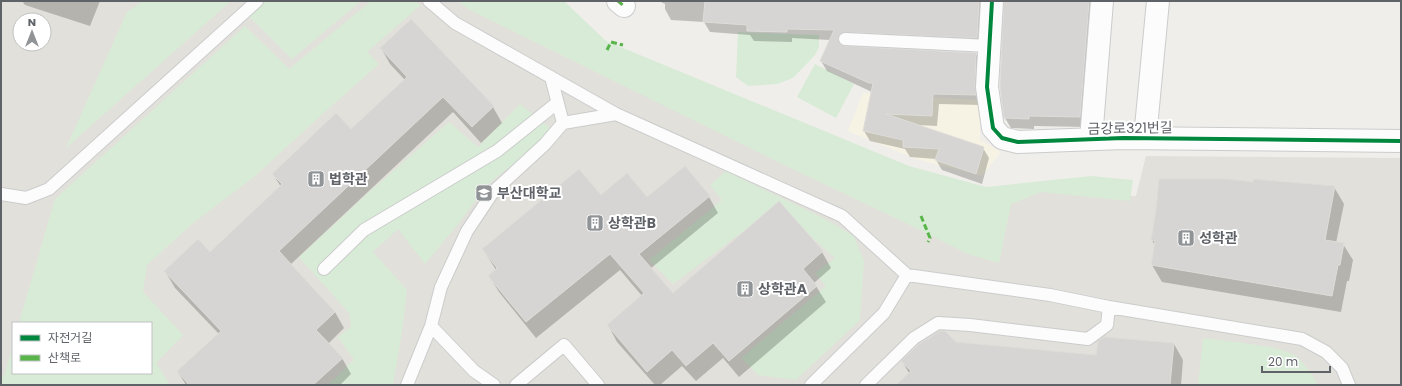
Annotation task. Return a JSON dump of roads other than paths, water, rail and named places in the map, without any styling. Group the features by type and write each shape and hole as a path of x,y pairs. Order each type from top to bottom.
{"street":[{"name":"금강로321번길","path":"992,1 987,88 993,128 1002,138 1018,142 1145,138 1401,141"},
{"path":"1091,139 1102,1"},
{"path":"1145,138 1158,1"}],"lane":[{"path":"1,194 26,198 49,189 257,1"},
{"path":"429,1 455,23 616,114 842,216 906,275 1050,295 1109,307 1302,339 1326,352 1342,368 1349,385"},
{"path":"845,39 989,46"},
{"path":"551,76 563,123"},
{"path":"324,269 364,230 497,151 557,103"},
{"path":"407,385 431,326 441,287 468,231 493,192 545,144 563,123 616,114"},
{"path":"811,385 884,313 906,275"},
{"path":"866,385 914,338 938,323 970,325 1088,339 1107,325 1109,307"},
{"path":"431,326 474,371 494,385"},
{"path":"516,385 564,345 598,385"}],"place":[{"name":"법학관","path":"316,179"},
{"name":"부산대학교","path":"484,193"},
{"name":"상학관B","path":"595,223"},
{"name":"성학관","path":"1186,238"},
{"name":"상학관A","path":"745,289"}]}
